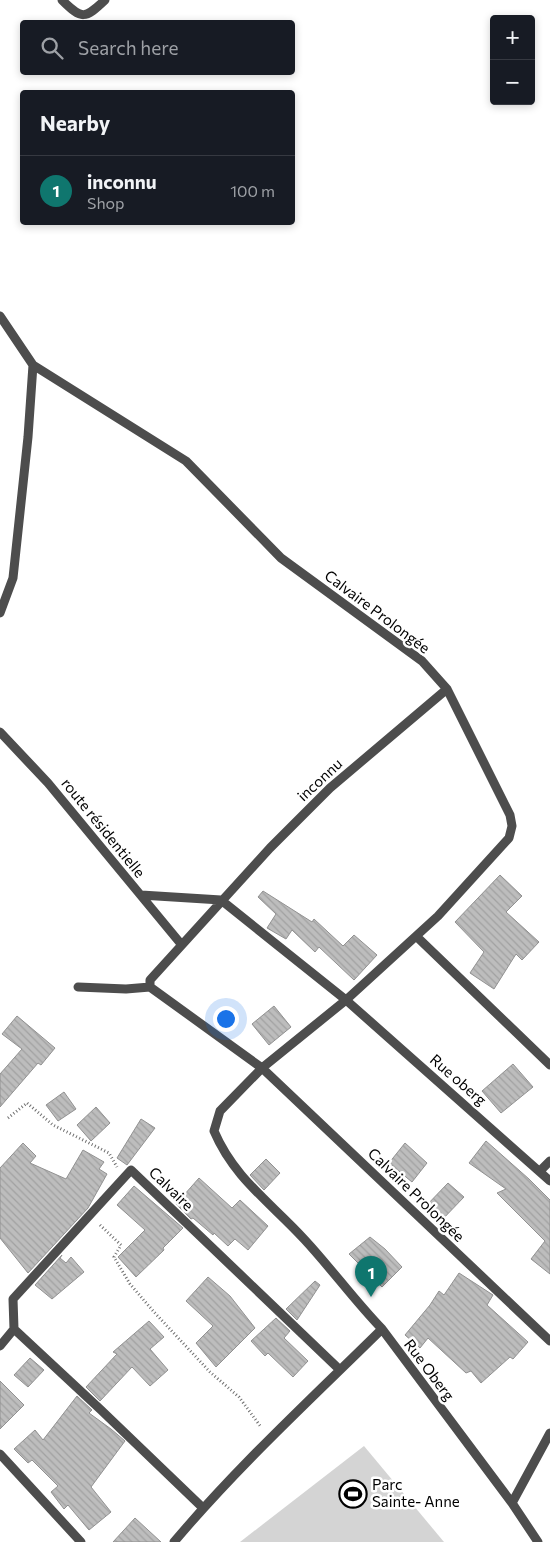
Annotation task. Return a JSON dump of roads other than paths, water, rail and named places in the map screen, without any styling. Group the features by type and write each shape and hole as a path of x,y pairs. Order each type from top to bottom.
{"street":[{"path":"62,0 77,14 84,15 90,14 105,0"},
{"name":"Calvaire Prolongée","path":"0,316 33,365 186,461 281,558 422,661 447,689 510,815 512,826 509,838 438,916 346,1000 262,1068 220,1111 214,1131 222,1150 242,1178 289,1222"},
{"path":"0,613 13,578 28,437 33,365"},
{"name":"inconnu","path":"150,987 150,980 181,944 270,848 330,788 447,689"},
{"name":"route résidentielle","path":"0,732 48,783 181,944"},
{"path":"141,895 221,900 346,1000"},
{"path":"416,936 550,1065"},
{"path":"78,987 126,989 150,987 262,1068"},
{"name":"Rue oberg","path":"346,1000 550,1181"},
{"name":"Calvaire Prolongée","path":"262,1068 550,1341"},
{"path":"540,1171 550,1160"},
{"name":"Calvaire","path":"14,1329 13,1299 131,1170 340,1370"},
{"name":"Rue Oberg","path":"289,1222 326,1262 361,1307 382,1329 512,1503 538,1542"},
{"path":"0,1346 14,1329 203,1508"},
{"path":"174,1542 203,1508 269,1439 382,1329"},
{"path":"512,1503 550,1433"},
{"path":"0,1454 82,1542"}],"place":[{"name":"inconnu","path":"371,1297"},
{"name":"Parc Sainte- Anne","path":"353,1494"}]}
